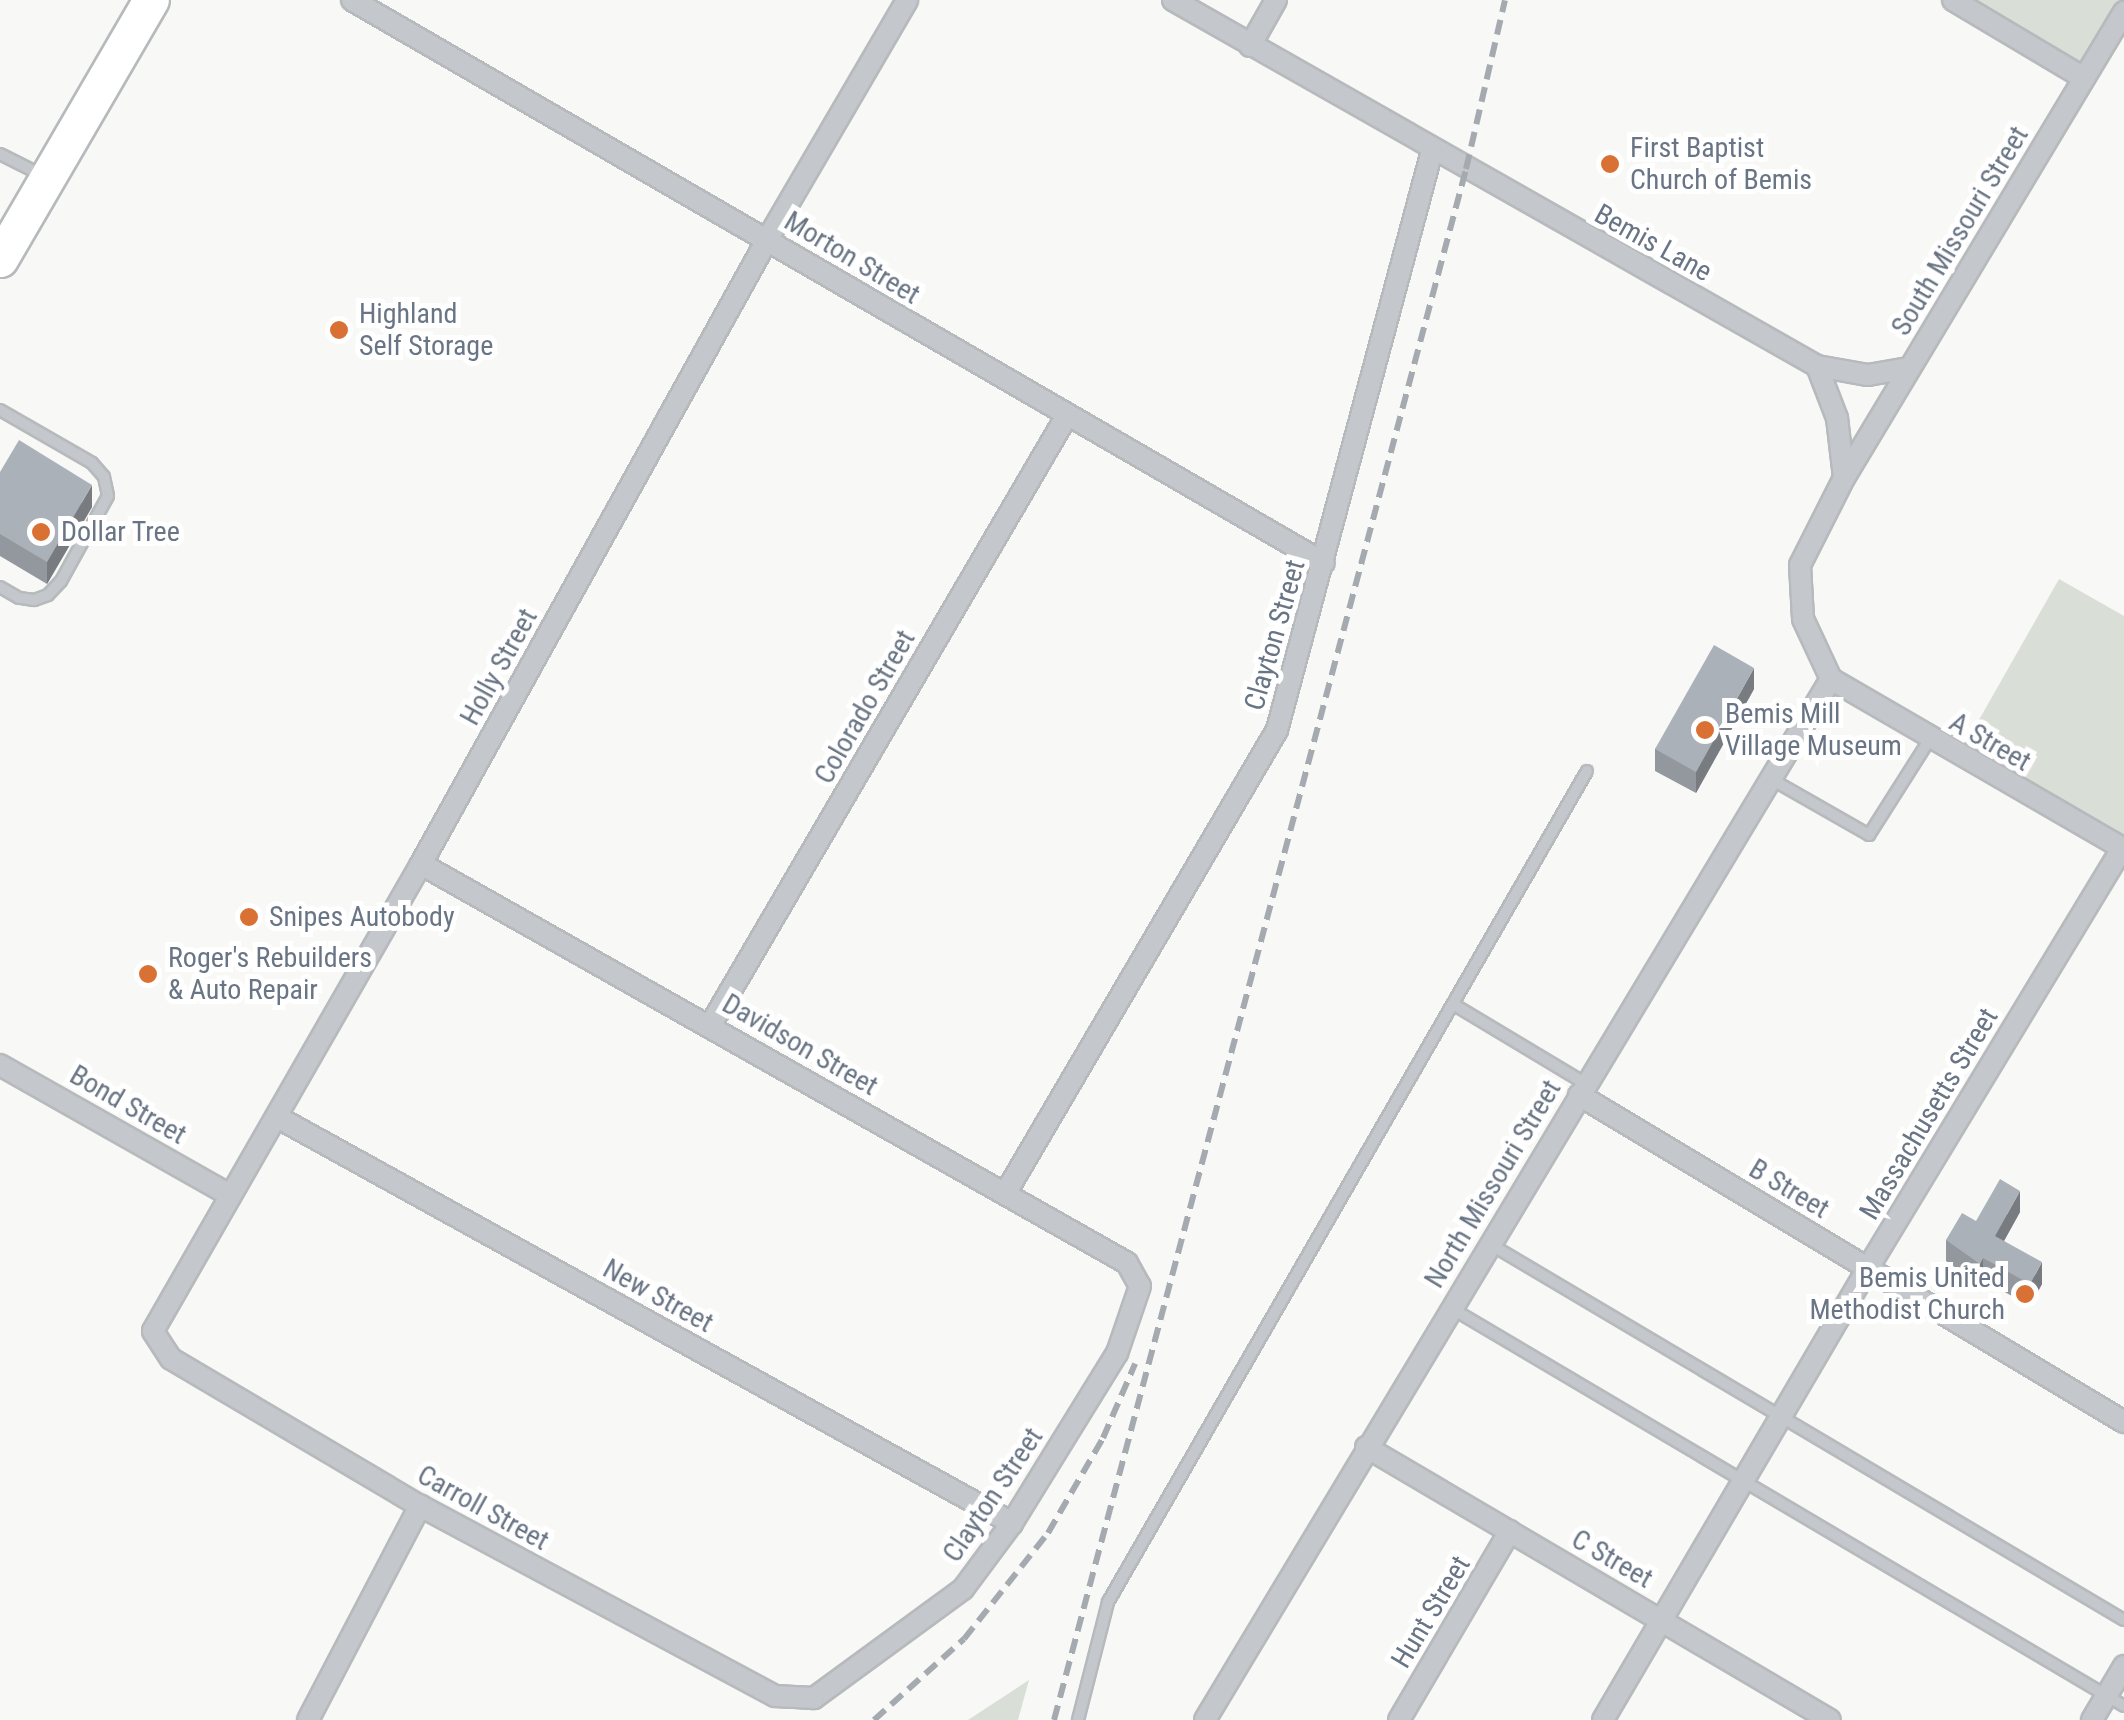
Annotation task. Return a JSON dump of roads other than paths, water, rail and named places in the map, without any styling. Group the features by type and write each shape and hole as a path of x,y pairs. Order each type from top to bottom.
{"highway":[{"path":"0,259 151,0"}],"street":[{"name":"Morton Street","path":"352,0 382,8 767,240 1324,563"},
{"name":"Holly Street","path":"171,1359 153,1331 228,1194 277,1117 421,864 767,240 907,0"},
{"name":"Bemis Lane","path":"1173,0 1432,151 1817,366 1868,375 1909,368"},
{"path":"1250,46 1276,0"},
{"path":"1953,0 2084,78"},
{"name":"South Missouri Street","path":"1844,478 2124,12"},
{"name":"Clayton Street","path":"1005,1194 1277,730 1432,151"},
{"path":"1817,366 1837,418 1844,478 1800,565 1803,619 1831,679"},
{"name":"Colorado Street","path":"710,1026 1066,416"},
{"name":"A Street","path":"1831,679 2123,848"},
{"name":"North Missouri Street","path":"1205,1720 1366,1446 1831,679"},
{"name":"Massachusetts Street","path":"1603,1720 1868,1268 2123,848"},
{"name":"Davidson Street","path":"421,864 1127,1263 1140,1286"},
{"name":"Bond Street","path":"0,1064 228,1194"},
{"name":"B Street","path":"1583,1090 2124,1422"},
{"name":"New Street","path":"277,1117 1012,1524"},
{"name":"Clayton Street","path":"774,1696 814,1698 963,1588 1012,1524 1117,1353 1140,1286"},
{"name":"Carroll Street","path":"171,1359 420,1506 774,1696"},
{"name":"C Street","path":"1366,1446 1662,1620 1806,1714 1830,1720"},
{"path":"308,1720 420,1506"},
{"name":"Hunt Street","path":"1399,1720 1510,1531"},
{"path":"2092,1720 2115,1700 2124,1666"}],"lane":[{"path":"0,154 47,178"},
{"path":"0,410 92,463 104,477 108,496 61,581 48,595 34,600 19,598 0,586"},
{"path":"1771,779 1870,835 1930,739"},
{"path":"1078,1720 1108,1602 1586,771"},
{"path":"1453,1004 1583,1090"},
{"path":"1489,1244 2124,1620"},
{"path":"1450,1308 2115,1700"}],"railway":[{"path":"1054,1720 1466,169 1505,0"},
{"path":"874,1720 964,1639 1048,1533 1103,1438 1135,1364"}],"place":[{"name":"First Baptist Church of Bemis","path":"1610,164"},
{"name":"Highland Self Storage","path":"339,330"},
{"name":"Dollar Tree","path":"41,532"},
{"name":"Bemis Mill Village Museum","path":"1705,730"},
{"name":"Snipes Autobody","path":"249,917"},
{"name":"Roger's Rebuilders & Auto Repair","path":"148,974"},
{"name":"Bemis United Methodist Church","path":"2025,1294"}]}
